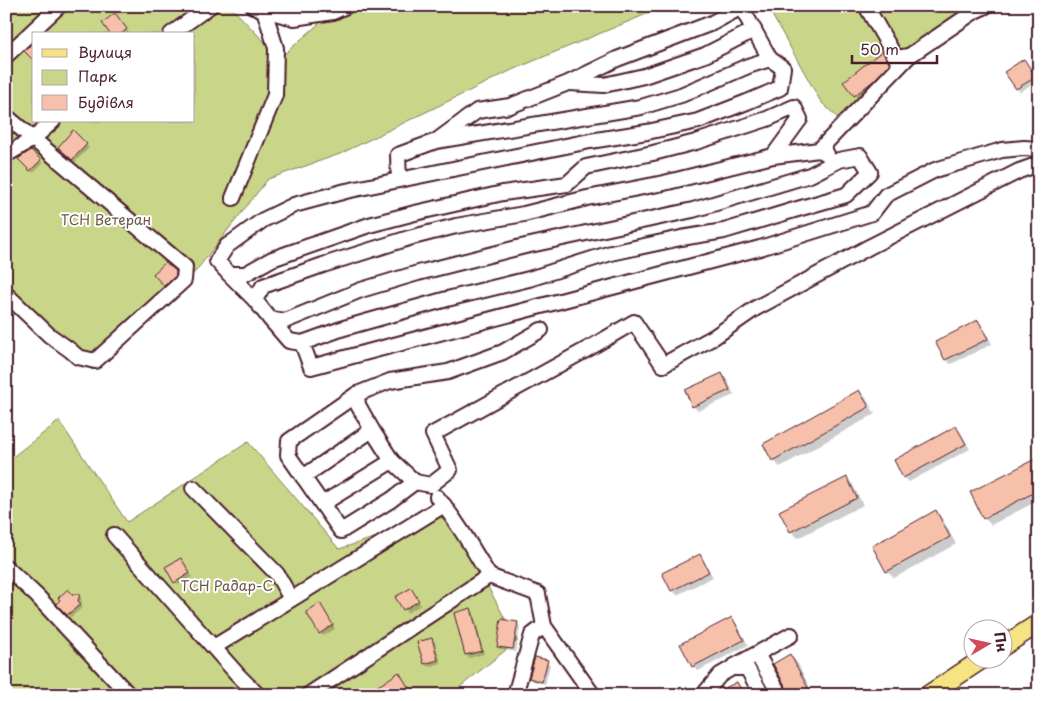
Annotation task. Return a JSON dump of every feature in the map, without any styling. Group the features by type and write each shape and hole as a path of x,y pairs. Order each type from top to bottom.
{"main road":[{"path":"1012,641 1039,623"},
{"path":"928,695 969,668"}],"street":[{"path":"6,56 60,6"},
{"path":"174,32 210,6"},
{"path":"259,8 294,18 333,12 346,6"},
{"path":"866,6 896,58 909,56"},
{"path":"820,150 909,56 975,11 986,6"},
{"path":"270,319 285,321 361,290 418,273 521,247 694,210 810,175 839,160 860,156 870,172 846,194 724,231 611,253 529,279 344,328 302,343 289,342 270,319 255,300 217,261 227,246 263,220 294,205 346,191 698,121 780,88 783,68 770,59 741,7 712,23 618,58 568,83 510,106 477,111 436,141"},
{"path":"232,198 274,95 276,48 259,8"},
{"path":"568,83 604,85 644,76 704,56 754,30"},
{"path":"399,180 398,155 436,141 641,107 681,95 748,66 770,59"},
{"path":"229,274 245,274 272,259 369,225 415,212 503,193 567,184 586,167 696,142 767,119 794,107 800,119 773,156"},
{"path":"6,116 185,267 184,280 94,361 78,357 49,335 6,294"},
{"path":"6,155 33,138 52,122"},
{"path":"302,343 311,367 760,248 872,213 886,195 935,170 1002,150 1039,149"},
{"path":"255,300 262,286 409,238 456,226 524,214 587,198 664,184 773,156 820,150 839,160"},
{"path":"358,400 372,430 392,461 415,482 431,485 450,470 434,434 634,322 664,365 714,337 756,308 870,247 1020,171 1039,164"},
{"path":"567,184 587,198"},
{"path":"415,482 391,500 341,531 288,455 289,441 339,407 358,400 390,381 448,372 503,352 542,330"},
{"path":"303,477 372,430"},
{"path":"322,504 392,461"},
{"path":"193,488 277,574 291,599"},
{"path":"214,647 440,501 472,546 489,576 538,594 544,626 593,695"},
{"path":"114,535 258,695"},
{"path":"6,567 37,596 129,695"},
{"path":"308,695 489,576"},
{"path":"515,695 532,635 544,626"},
{"path":"703,695 720,675 791,635"},
{"path":"757,654 780,695"},
{"path":"732,668 747,668 762,695"}],"green space":[{"name":"ТСН Ветеран","path":"6,6 230,6 280,58 332,12 290,12 277,6 666,6 512,70 340,154 268,179 195,272 92,370 6,286"},
{"path":"767,6 990,6 909,56 840,120 821,102"},
{"name":"ТСН Радар-С","path":"59,421 127,522 248,442 339,549 449,514 517,641 450,695 6,695 6,462"}],"building":[{"path":"115,13 127,29 123,32 109,32 102,23"},
{"path":"32,44 32,59 24,51"},
{"path":"882,51 890,64 854,96 843,82"},
{"path":"1024,59 1036,77 1016,89 1004,72"},
{"path":"73,130 87,144 72,160 58,147"},
{"path":"31,150 41,160 30,171 18,159"},
{"path":"166,262 176,271 176,276 164,286 153,274"},
{"path":"978,320 988,339 945,360 935,342"},
{"path":"722,373 730,390 692,407 685,390"},
{"path":"859,390 869,407 772,461 763,444"},
{"path":"956,426 966,444 903,478 894,460"},
{"path":"1039,457 1039,490 983,519 970,492"},
{"path":"847,477 857,498 790,532 779,511"},
{"path":"936,510 950,537 886,572 872,546"},
{"path":"700,554 709,572 671,591 662,573"},
{"path":"181,558 190,573 174,583 165,567"},
{"path":"411,588 419,601 403,610 395,597"},
{"path":"68,589 72,594 80,594 78,601 81,604 67,615 56,604 60,600 58,598"},
{"path":"320,603 333,625 319,634 306,612"},
{"path":"471,608 482,651 465,655 454,613"},
{"path":"732,617 744,640 692,667 680,644"},
{"path":"501,619 518,622 513,649 497,647"},
{"path":"432,638 438,660 424,664 417,642"},
{"path":"790,654 812,695 789,695 773,664"},
{"path":"535,657 548,660 542,682 529,678"},
{"path":"399,672 413,695 362,695 383,683"},
{"path":"737,682 744,695 715,695 717,692"}]}
